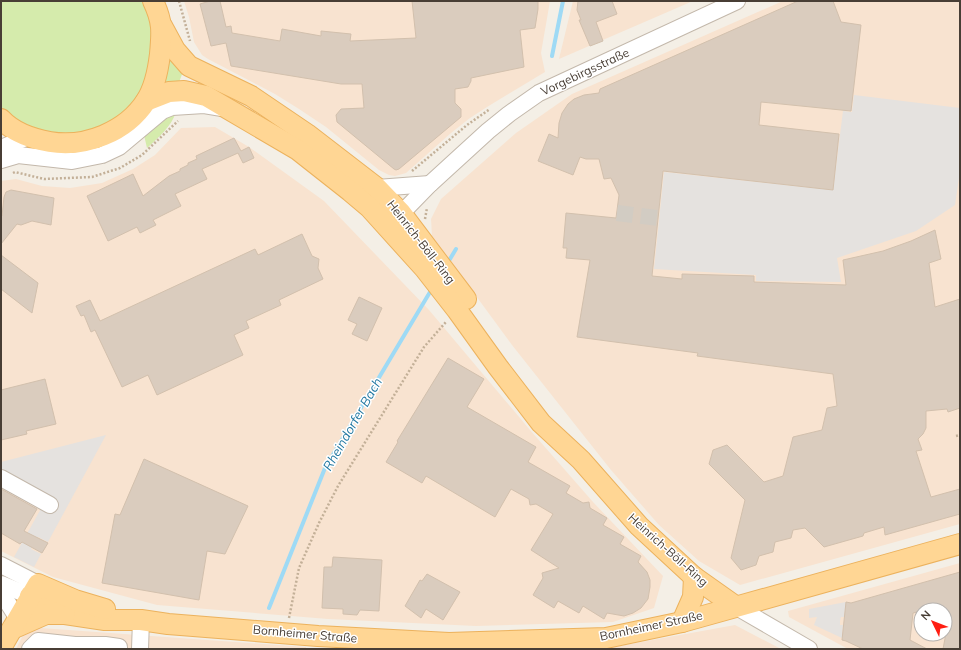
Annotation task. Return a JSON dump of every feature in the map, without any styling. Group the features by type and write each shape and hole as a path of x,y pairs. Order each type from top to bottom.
{"main road":[{"path":"1,119 5,124 38,145 80,143 134,126 156,80 159,64 158,9"},
{"name":"Heinrich-Böll-Ring","path":"158,9 175,50 189,66 251,96 307,134 377,188 402,213 458,309 498,367 541,423 581,460 638,526 694,577 735,606"},
{"name":"Heinrich-Böll-Ring","path":"146,101 168,92 184,91 206,96 298,150 360,199 387,227 431,265"},
{"name":"Bornheimer Straße","path":"34,590 65,614 105,620 141,620 318,642 449,643 606,638 682,622 960,544"},
{"path":"682,622 693,597 694,577"},
{"path":"1,648 34,590"},
{"name":"Bornheimer Straße","path":"34,590 75,600 141,620"},
{"path":"15,624 46,614 65,614"}],"street":[{"name":"Vorgebirgsstraße","path":"387,227 430,184 492,127 539,93 737,1"},
{"path":"134,126 172,107 204,105 226,108"},
{"path":"1,148 38,145"},
{"path":"1,160 18,155 38,145"},
{"path":"377,188 430,184"},
{"path":"1,478 50,506"},
{"name":"Bornheimer Straße","path":"1,565 34,590"},
{"name":"Bornheimer Straße","path":"1,584 34,590"},
{"path":"1,592 15,624"},
{"name":"Heinrich-Böll-Ring","path":"735,606 809,649"},
{"path":"140,649 141,620"},
{"path":"30,649 38,641 75,645 105,645 119,647 119,649"}],"path":[{"path":"179,1 191,46"},
{"path":"178,122 184,122"},
{"path":"425,222 428,203"},
{"path":"289,619 299,568 318,523 338,486 424,347 458,309"},
{"path":"956,436 960,434"}],"shaded area":[{"path":"184,1 550,1 541,53 545,72 470,118 406,173 395,176 389,175 379,170 326,127 299,109 275,94 202,55 194,42"},
{"path":"573,1 693,1 559,59"},
{"path":"783,1 960,1 960,524 740,585 699,561 659,525 611,470 512,345 432,236 431,219 441,199 516,133 572,94"},
{"path":"854,95 960,108 960,171 955,205 916,231 837,258 841,282 756,281 756,275 654,269 664,172 833,190 843,111 852,112"},
{"path":"215,127 249,147 324,201 429,310 593,502 663,576 654,608 613,622 476,626 328,619 157,605 53,577 1,551 1,181 16,179 42,186 70,188 102,183 133,169 155,155 181,128"},
{"path":"106,435 48,542 38,537 31,549 41,554 34,567 14,557 43,505 1,481 1,462"},
{"path":"960,563 960,649 848,649 789,617 788,611"},
{"path":"846,602 844,617 841,617 840,621 840,625 843,625 842,638 814,625 817,617 809,618 809,609"},
{"path":"735,625 781,649 587,649 614,647"},
{"path":"27,627 306,647 306,649 16,649"}],"green space":[{"path":"1,1 142,1 152,22 149,81 134,106 111,125 83,135 53,136 25,127 1,109"},
{"path":"165,50 184,69 178,85 165,88"},
{"path":"176,112 168,127 147,148 144,135 158,121"}],"building":[{"path":"210,1 220,1 226,27 231,26 232,33 280,41 282,29 321,36 321,31 351,34 350,41 416,38 412,1 538,1 538,9 535,28 520,30 524,67 471,78 468,87 455,89 455,103 461,109 461,117 396,170 337,122 336,115 341,109 364,108 362,84 341,84 231,66 226,43 211,46 200,4"},
{"path":"578,1 612,1 617,14 596,22 603,41 590,46 579,20 581,20 577,10"},
{"path":"798,1 833,1 841,22 861,25 851,111 761,102 759,125 839,134 833,190 663,171 652,276 682,279 682,274 754,276 754,282 846,285 843,260 883,251 911,241 935,230 941,259 929,263 935,307 960,299 960,408 948,412 947,409 926,411 926,428 918,439 922,450 916,451 931,497 960,489 960,514 885,535 884,527 864,533 863,536 824,547 805,528 793,530 791,538 775,542 773,552 759,556 756,565 741,570 731,558 745,500 709,464 713,450 727,445 764,482 783,476 793,437 822,430 827,408 837,406 833,374 697,356 698,353 577,337 590,260 566,258 567,248 563,248 566,213 616,218 619,195 611,178 604,179 599,159 586,159 580,157 573,175 538,161 549,134 558,138 559,123 562,113 568,104 574,99 584,95 599,93 600,89"},
{"path":"234,138 241,151 249,147 254,158 243,163 238,153 202,169 207,179 175,194 181,206 153,220 156,225 140,233 137,227 108,241 87,196 133,174 143,196 169,176 180,171 180,169 188,165 188,163 197,159 196,156"},
{"path":"11,190 54,198 51,225 32,221 21,225 17,224 1,244 1,215 2,216 4,197 6,192"},
{"path":"302,234 312,256 319,259 318,268 323,279 279,300 281,305 246,321 249,328 234,335 243,355 157,395 148,375 122,387 95,330 91,332 84,315 81,316 76,306 90,300 100,321 255,249 258,255"},
{"path":"1,255 38,283 32,313 1,289"},
{"path":"359,297 382,308 367,341 352,334 357,324 348,320"},
{"path":"448,358 484,379 467,407 536,447 528,462 570,486 566,493 583,503 589,502 590,508 607,518 603,525 624,537 620,544 641,556 638,562 647,572 650,580 650,587 648,599 641,608 624,616 607,613 604,619 583,606 579,613 558,601 554,608 533,595 543,578 542,573 559,568 531,550 553,514 536,504 530,505 529,499 511,489 495,517 426,476 422,483 386,462 398,442 397,441"},
{"path":"45,379 56,424 26,431 27,434 1,440 1,390"},
{"path":"144,459 248,506 225,554 207,551 199,600 102,583 115,514 120,515"},
{"path":"1,489 37,509 24,531 48,543 42,553 22,542 20,544 1,533"},
{"path":"333,557 382,560 379,611 360,610 357,615 343,614 343,609 322,608 324,567 332,567"},
{"path":"960,572 960,649 943,649 944,642 953,642 953,602 913,602 910,640 927,649 863,649 842,640 846,602 851,603"},
{"path":"427,574 460,592 443,620 426,609 421,618 405,606 420,580 422,581"}],"waterway":[{"name":"Rheindorfer Bach","path":"552,56 563,1"},
{"name":"Rheindorfer Bach","path":"447,264 456,249"},
{"name":"Rheindorfer Bach","path":"269,608 325,468 433,287"}],"tunnel":[{"path":"617,213 658,218"}]}
